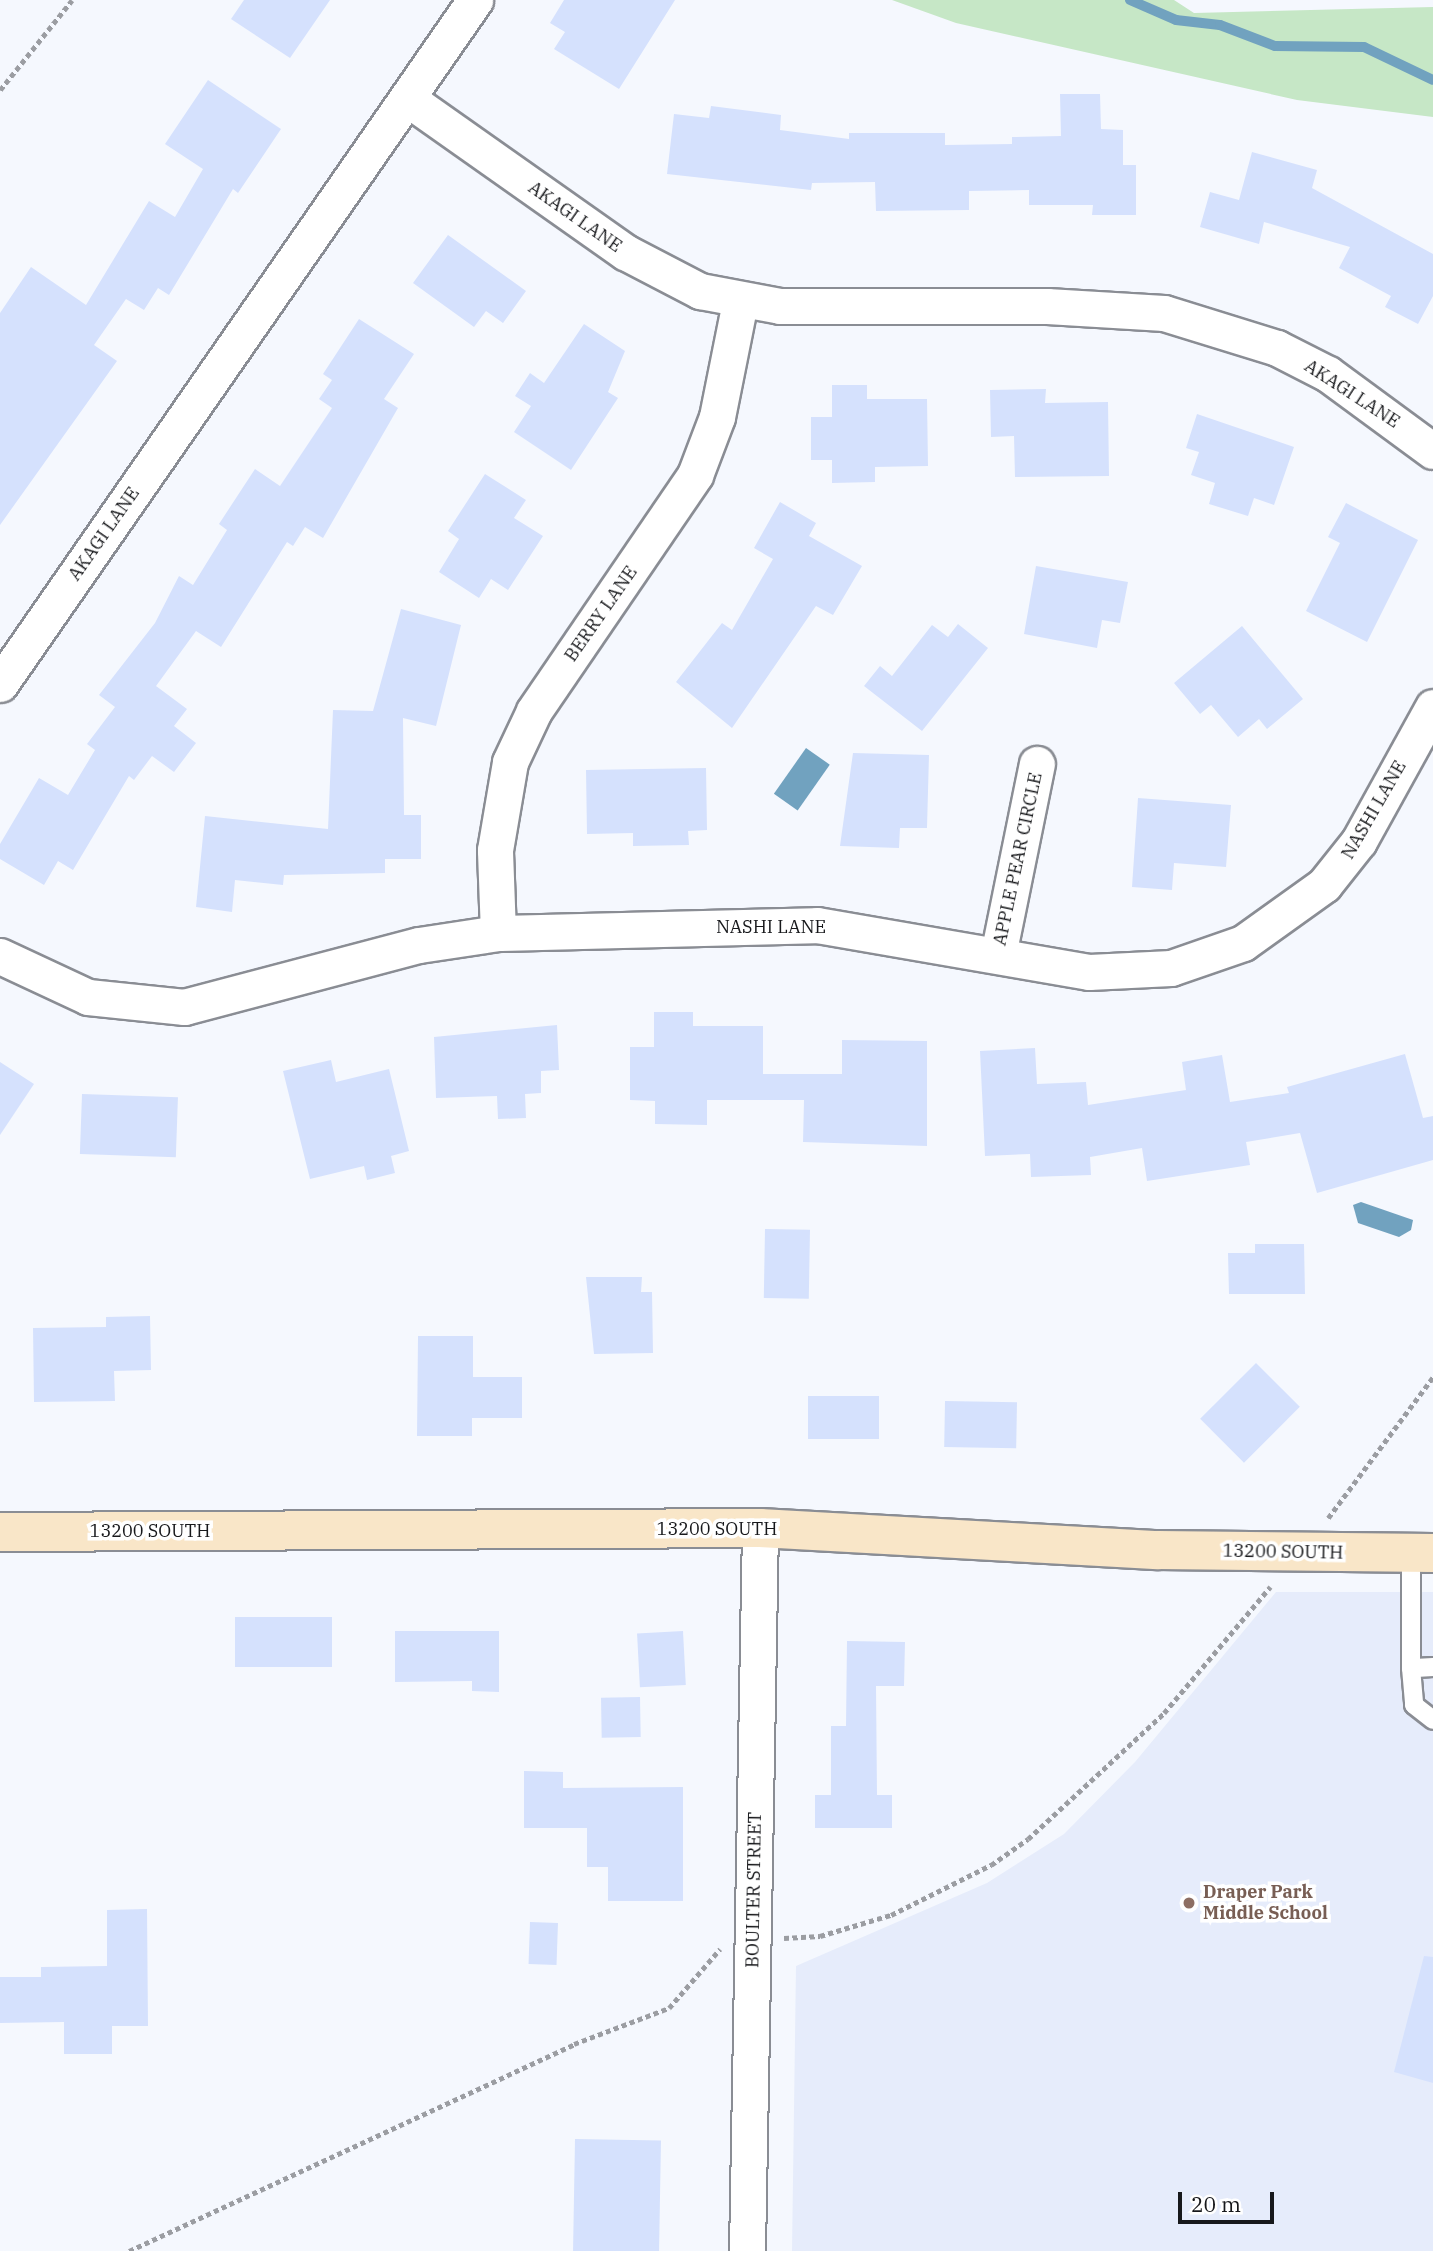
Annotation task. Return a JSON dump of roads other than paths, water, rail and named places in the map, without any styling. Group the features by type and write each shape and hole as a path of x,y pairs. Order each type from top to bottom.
{"street":[{"path":"408,99 475,0"},
{"name":"AKAGI LANE","path":"0,684 408,99 625,252 690,286 740,302 1164,313 1278,348 1328,374 1433,451"},
{"name":"BERRY LANE","path":"498,933 495,850 510,762 534,711 699,466 717,417 740,302"},
{"name":"NASHI LANE","path":"0,956 88,997 184,1007 419,944 498,933 817,925 1132,974 1209,958 1275,926 1343,864 1433,707"},
{"name":"APPLE PEAR CIRCLE","path":"998,955 1037,764"},
{"name":"13200 SOUTH","path":"0,1532 760,1528 1158,1550 1422,1553"},
{"name":"BOULTER STREET","path":"747,2251 760,1528"}],"lane":[{"path":"1422,1553 1411,1668 1414,1705 1433,1720"},
{"path":"1411,1668 1433,1667"}],"water":[{"path":"806,748 830,765 798,811 774,794"},
{"path":"1361,1202 1413,1220 1411,1230 1399,1237 1358,1223 1353,1205"}],"waterway":[{"path":"1130,0 1176,20 1220,25 1275,46 1364,47 1433,80"}],"place":[{"name":"Draper Park Middle School","path":"1189,1903"}]}
